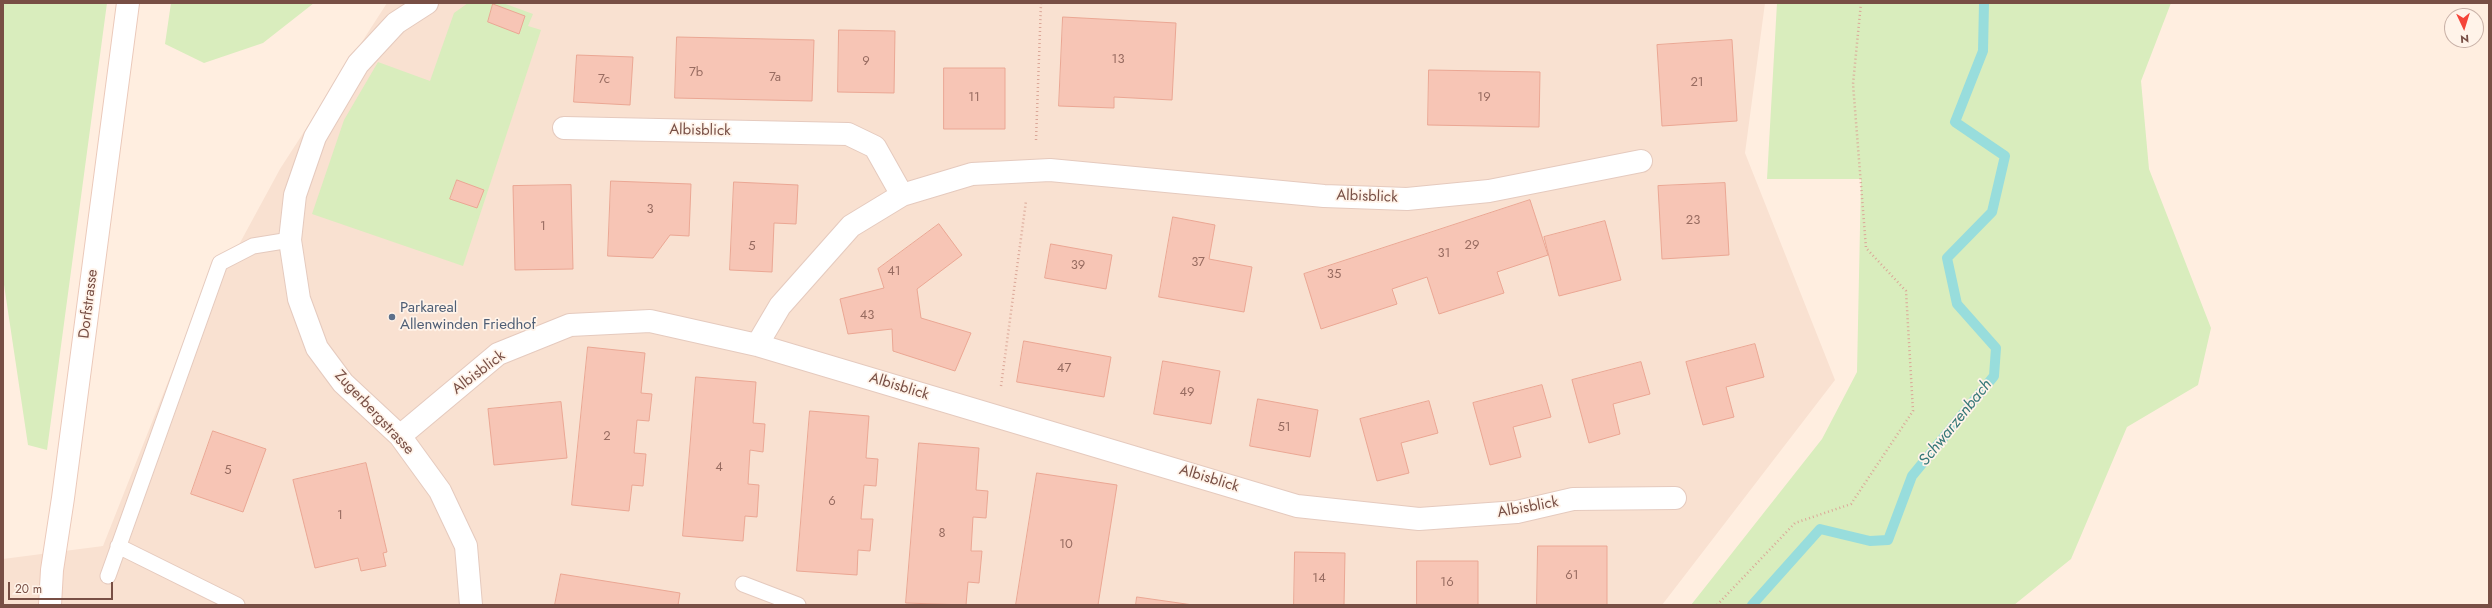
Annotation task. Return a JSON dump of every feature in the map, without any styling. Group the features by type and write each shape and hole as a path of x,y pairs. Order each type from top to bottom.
{"street":[{"name":"Dorfstrasse","path":"50,605 52,570 64,491 128,3"},
{"name":"Zugerbergstrasse","path":"427,3 396,23 358,64 315,137 295,195 290,240 299,299 318,348 343,383 400,436 440,491 466,546 471,605"},
{"name":"Albisblick","path":"564,128 848,134 875,147 902,195"},
{"name":"Albisblick","path":"757,345 780,306 850,226 902,195 972,174 1050,170 1324,196 1407,198 1489,191 1641,161"},
{"name":"Albisblick","path":"400,436 498,354 570,325 650,322 757,345 1298,506 1419,519 1517,512 1573,499 1675,498"}],"lane":[{"path":"108,576 220,263 254,246 290,240"},
{"path":"118,546 237,605"},
{"path":"743,584 798,605"}],"path":[{"path":"1035,144 1041,3"},
{"path":"1717,605 1795,523 1851,504 1913,411 1906,291 1866,248 1853,84 1861,3"},
{"path":"997,416 1030,171"}],"shaded area":[{"path":"387,3 1765,3 1745,153 1835,380 1662,605 3,605 3,559 103,546 177,359 280,169"}],"green space":[{"path":"3,3 107,3 47,450 28,445 3,278"},
{"path":"171,3 314,3 263,43 204,63 165,44"},
{"path":"468,3 503,3 533,14 528,26 541,30 463,266 312,214 344,120 378,62 430,81 454,13"},
{"path":"1777,3 2171,3 2141,81 2149,169 2211,328 2198,385 2127,427 2071,559 2014,605 1691,605 1822,439 1857,372 1861,179 1767,179"}],"building":[{"path":"493,4 525,16 519,34 488,22"},
{"path":"1063,17 1176,23 1172,100 1114,97 1114,108 1059,106"},
{"path":"839,30 895,31 894,93 838,92"},
{"path":"677,37 814,40 812,101 675,98"},
{"path":"1732,40 1737,121 1662,126 1657,45"},
{"path":"577,55 633,57 630,105 574,102"},
{"path":"944,68 1005,68 1005,129 944,129"},
{"path":"1429,70 1540,72 1539,127 1428,125"},
{"path":"457,180 484,190 477,208 450,199"},
{"path":"611,181 691,184 689,236 670,235 653,258 608,256"},
{"path":"734,182 798,185 796,224 774,223 772,272 730,270"},
{"path":"1725,183 1729,255 1662,259 1658,186"},
{"path":"571,185 573,269 515,270 513,186"},
{"path":"1530,200 1548,255 1497,272 1504,293 1439,314 1427,277 1392,289 1397,304 1321,329 1304,274"},
{"path":"1173,217 1215,225 1209,259 1252,267 1244,312 1159,297"},
{"path":"1605,221 1621,280 1559,296 1544,237"},
{"path":"939,224 962,255 917,289 921,318 971,333 955,371 893,351 892,329 848,334 840,299 884,288 878,269"},
{"path":"1051,244 1112,255 1106,289 1045,278"},
{"path":"1024,341 1111,357 1104,397 1017,382"},
{"path":"1755,344 1764,377 1726,387 1734,417 1703,425 1686,362"},
{"path":"588,347 645,353 641,393 652,394 649,421 637,420 634,453 646,454 643,486 632,485 629,511 572,505"},
{"path":"1163,361 1220,371 1211,424 1154,414"},
{"path":"1641,362 1650,394 1613,404 1620,434 1589,443 1572,380"},
{"path":"696,377 756,382 753,423 765,424 763,452 750,450 748,484 759,485 757,517 745,516 743,541 683,536"},
{"path":"1542,385 1551,417 1513,427 1521,457 1490,465 1473,403"},
{"path":"1258,399 1318,410 1310,457 1250,446"},
{"path":"1429,401 1438,433 1401,443 1409,473 1377,481 1360,419"},
{"path":"561,402 567,458 494,465 488,409"},
{"path":"810,411 869,416 866,458 878,459 876,486 864,485 861,519 873,519 870,551 858,550 857,575 797,571"},
{"path":"213,431 266,449 243,512 191,494"},
{"path":"919,443 979,448 976,490 988,491 986,518 973,517 971,551 982,551 979,583 968,582 966,605 906,603"},
{"path":"366,463 387,552 383,553 386,566 361,571 358,558 315,568 293,480"},
{"path":"1037,473 1117,485 1098,605 1016,605"},
{"path":"1538,546 1607,546 1607,605 1537,605"},
{"path":"1295,552 1345,553 1344,605 1294,605"},
{"path":"1417,561 1478,561 1478,605 1417,605"},
{"path":"561,574 680,593 678,605 555,605"},
{"path":"1137,597 1193,605 1136,605"}],"waterway":[{"name":"Schwarzenbach","path":"1752,605 1820,529 1870,541 1888,540 1912,476 1994,376 1996,348 1957,304 1947,258 1992,212 2005,156 1955,122 1983,51 1984,3"}],"place":[{"name":"Parkareal Allenwinden Friedhof","path":"392,317"}]}
